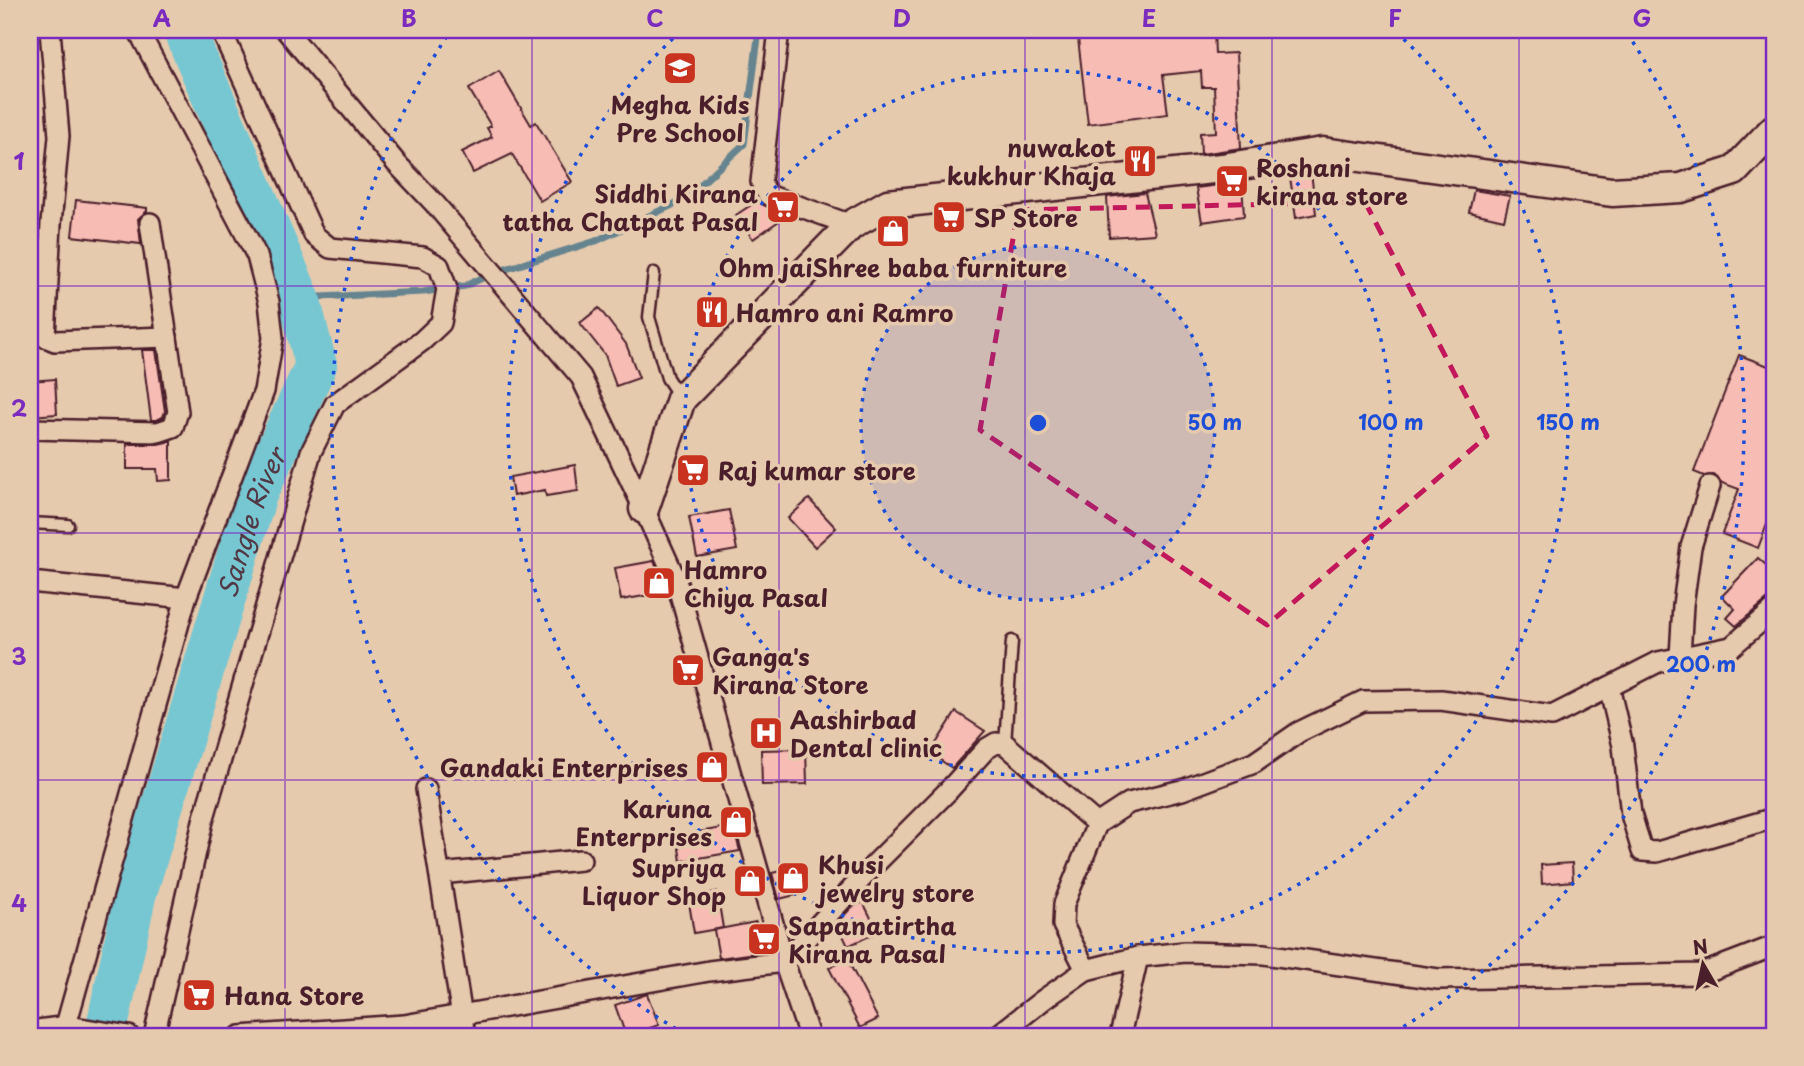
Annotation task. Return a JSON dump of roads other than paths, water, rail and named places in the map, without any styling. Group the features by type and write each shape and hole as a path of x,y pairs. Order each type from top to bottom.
{"street":[{"path":"50,30 58,136 50,237 37,337 55,341 167,337"},
{"path":"71,1030 186,598 264,391 273,338 270,302 257,256 138,30"},
{"path":"154,1036 203,821 312,452 335,404 422,341 441,323 447,289 439,266 423,257 330,248 314,234 221,30"},
{"path":"286,30 397,164 435,204 581,376 676,580 784,962 809,1036"},
{"path":"779,30 761,182 768,195 851,225"},
{"path":"645,509 681,399 851,225 888,204 1222,167 1323,152 1612,192 1681,188 1734,171 1774,129"},
{"path":"30,429 158,432 173,427 178,412 150,223"},
{"path":"1680,656 1683,605 1692,547 1710,486"},
{"path":"30,582 186,598"},
{"path":"1086,970 1063,925 1064,904 1097,824 1129,803 1182,790 1254,763 1299,732 1363,701 1441,700 1552,716 1658,662 1731,647 1774,610"},
{"path":"1609,687 1623,746 1631,814 1642,851 1657,852 1774,818"},
{"path":"240,1036 404,1026 709,971 784,962 986,749 996,743 1005,744 1097,824"},
{"path":"426,789 465,1036"},
{"path":"440,874 581,860"},
{"path":"997,1036 1086,970 1139,957 1185,952 1264,954 1452,979 1701,974 1774,946"},
{"path":"1120,1036 1139,957"},
{"path":"30,1031 71,1030 129,1036"}],"lane":[{"path":"654,273 649,317 667,378 681,399"},
{"path":"30,523 68,525"},
{"path":"1005,744 1012,641"}],"waterway":[{"name":"Sangle River","path":"105,1036 135,896 256,495 316,365 299,298 184,30"},
{"path":"299,298 423,292 465,286 493,273 596,241 685,199 744,144 759,30"}],"place":[{"name":"Megha Kids Pre School","path":"680,68"},
{"name":"nuwakot kukhur Khaja","path":"1140,161"},
{"name":"Roshani kirana store","path":"1232,181"},
{"name":"Siddhi Kirana tatha Chatpat Pasal","path":"783,207"},
{"name":"SP Store","path":"949,217"},
{"name":"Ohm jaiShree baba furniture","path":"893,231"},
{"name":"Hamro ani Ramro","path":"712,312"},
{"name":"Raj kumar store","path":"693,470"},
{"name":"Hamro Chiya Pasal","path":"659,583"},
{"name":"Ganga's Kirana Store","path":"688,670"},
{"name":"Aashirbad Dental clinic","path":"766,733"},
{"name":"Gandaki Enterprises","path":"712,767"},
{"name":"Karuna Enterprises","path":"736,822"},
{"name":"Khusi jewelry store","path":"793,878"},
{"name":"Supriya Liquor Shop","path":"750,881"},
{"name":"Sapanatirtha Kirana Pasal","path":"764,939"},
{"name":"Hana Store","path":"199,995"}]}
